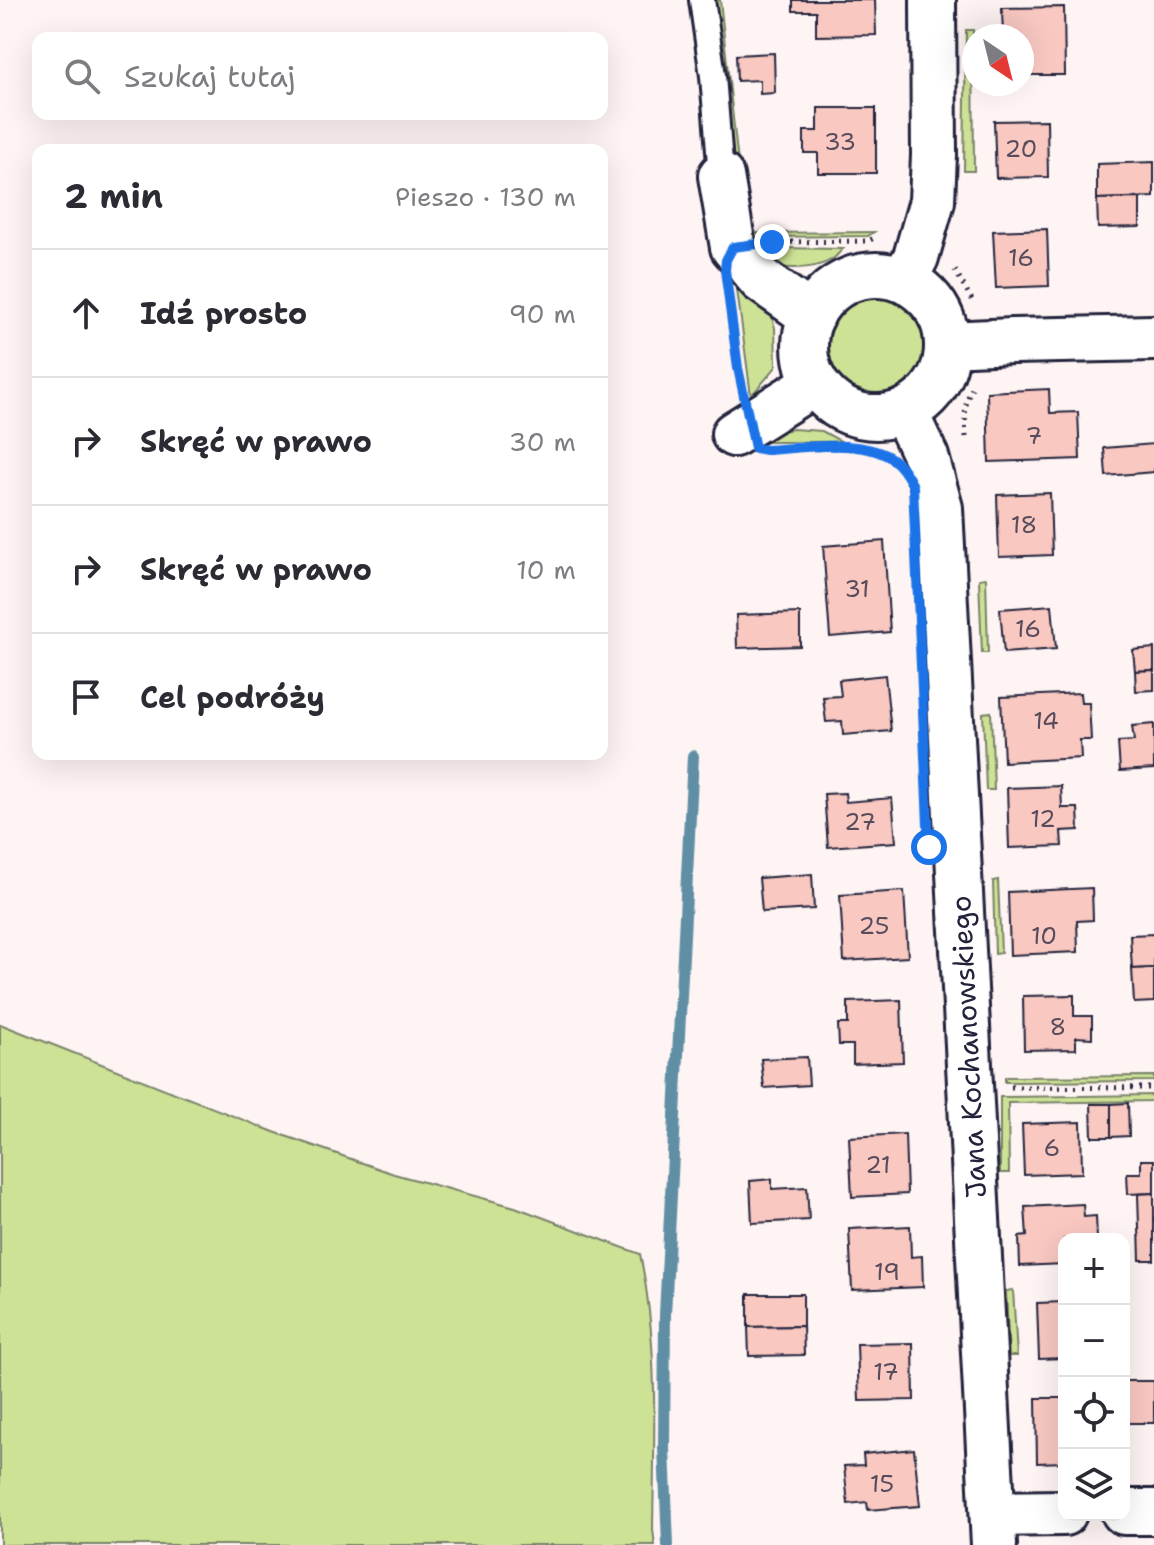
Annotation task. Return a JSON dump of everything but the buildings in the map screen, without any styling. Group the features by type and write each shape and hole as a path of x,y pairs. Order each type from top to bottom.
{"street":[{"path":"904,280 916,257 932,201 933,0"},
{"path":"721,176 733,247 761,280 812,316"},
{"path":"883,275 904,280 921,291 935,306 944,324 947,344 945,365 936,384 922,400 905,412 871,417 854,414 825,396 808,367 806,333 812,316 824,299 841,284 861,277 883,275"},
{"path":"947,344 1154,338"},
{"path":"742,430 815,383"},
{"name":"Jana Kochanowskiego","path":"905,412 926,457 940,508 993,1529"},
{"path":"1130,1512 1154,1512"},
{"path":"993,1529 1058,1514"}],"lane":[{"path":"702,0 713,76 721,176"}],"path":[{"path":"733,247 772,242 868,241 878,236"},
{"path":"953,265 974,303"},
{"path":"731,312 742,430 755,448 841,447 881,453"},
{"path":"1006,1087 1154,1088"}],"green space":[{"path":"713,0 720,0 743,208 756,233 874,232 868,236 754,237 744,232 727,131"},
{"path":"965,96 973,96 974,171 964,171"},
{"path":"772,248 843,249 825,263 794,268 773,265 756,256"},
{"path":"734,267 771,314 775,328 776,367 751,396"},
{"path":"877,298 895,302 911,312 921,328 925,346 921,364 911,380 895,390 877,394 859,390 843,380 833,364 829,346 833,328 843,312 859,302"},
{"path":"792,429 822,431 842,442 764,442 779,432"},
{"path":"986,578 988,653 982,653 979,579"},
{"path":"991,712 994,790 986,790 983,713"},
{"path":"998,880 1001,953 995,954 993,881"},
{"path":"0,1024 274,1132 394,1174 515,1207 640,1254 653,1357 655,1545 0,1545"},
{"path":"1154,1076 1154,1081 1005,1082 1005,1077"},
{"path":"1154,1095 1154,1101 1008,1103 1009,1173 1000,1173 1000,1097"},
{"path":"1013,1290 1017,1356 1009,1356 1006,1291"}],"waterway":[{"path":"668,1545 664,1448 665,1315 693,756"}],"route":[{"path":"772,242 733,247 725,270 738,368 755,448 841,447 881,453 905,470 913,486 929,847"}]}
